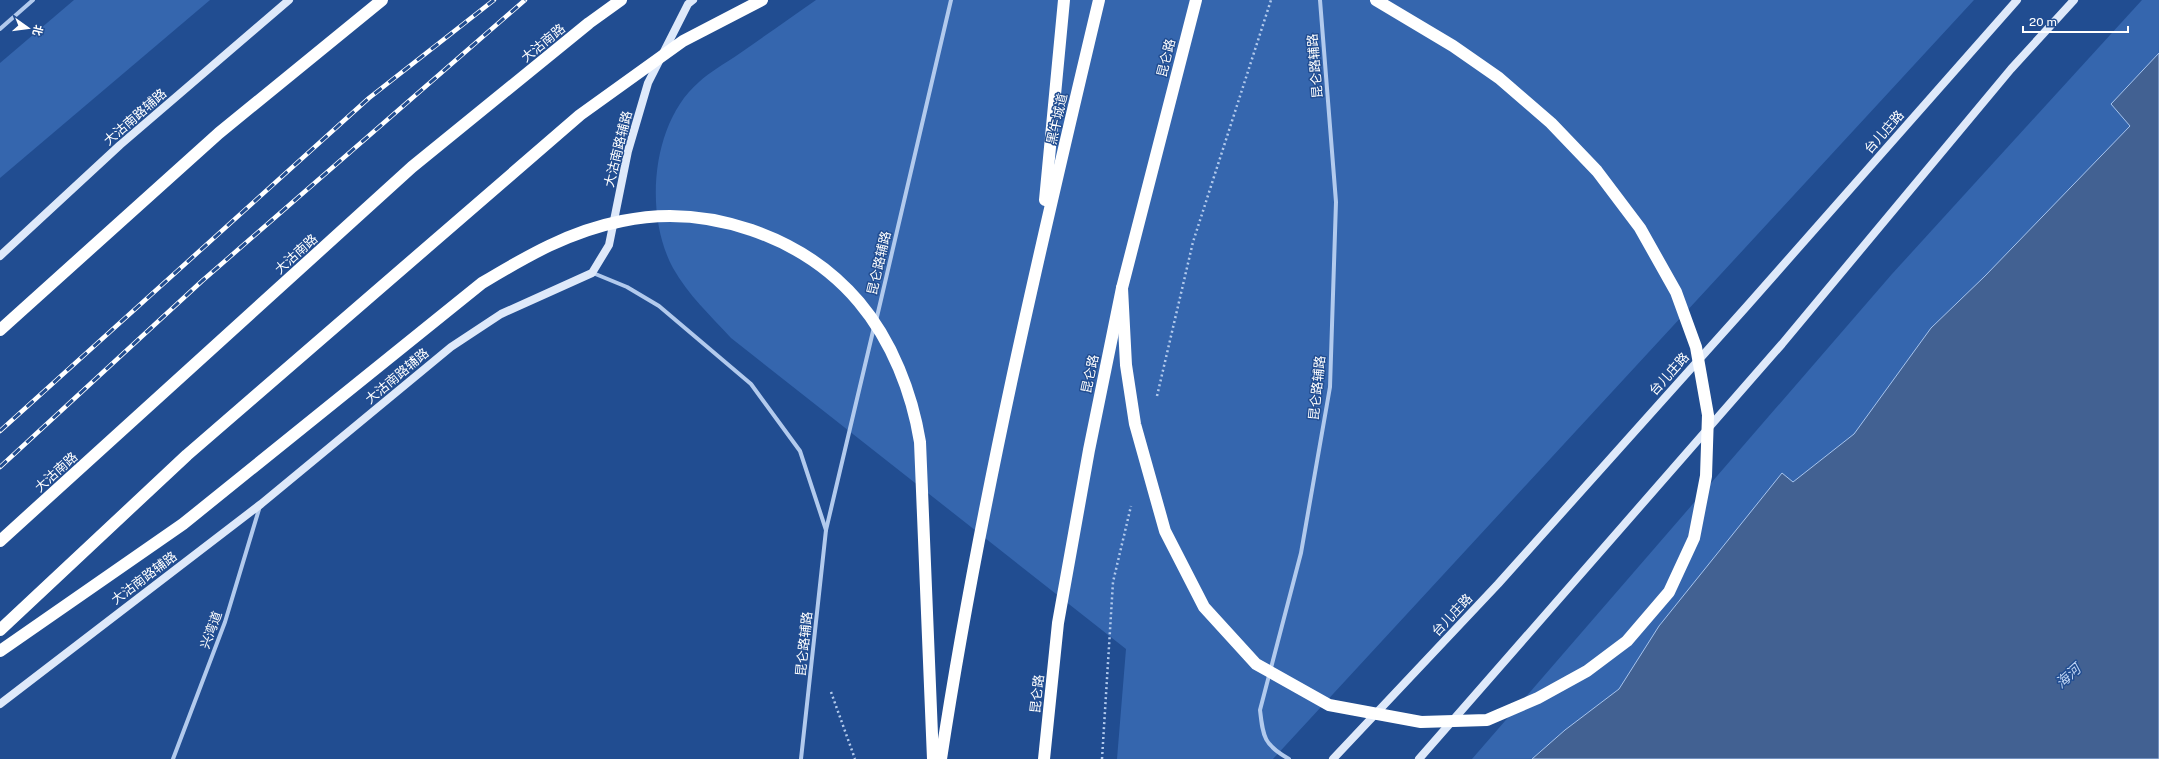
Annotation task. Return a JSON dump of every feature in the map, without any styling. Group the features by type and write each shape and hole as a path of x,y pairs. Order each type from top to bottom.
{"highway":[{"path":"0,330 219,133 382,0"},
{"name":"大沽南路","path":"0,541 412,167 589,23 621,0"},
{"path":"0,630 187,455 580,115 683,41 762,0"},
{"path":"940,759 952,682 989,484 1041,244 1064,0"},
{"name":"黑牛城道","path":"1041,244 1100,0"},
{"name":"昆仑路","path":"1044,759 1058,623 1089,450 1122,288 1196,0"},
{"path":"1122,288 1126,365 1135,424 1165,531 1204,607 1256,664 1329,705 1421,722 1487,720 1538,698 1587,671 1627,641 1669,592 1694,538 1706,476 1708,415 1696,347 1676,292 1640,228 1597,171 1551,123 1499,78 1453,46 1376,0"},
{"path":"0,651 183,524 482,283 536,251 567,236 624,220 668,216 694,217 724,221 754,231 811,259 837,280 860,302 881,333 895,361 915,414 920,442 933,759"}],"street":[{"path":"0,29 34,0"},
{"name":"大沽南路辅路","path":"0,256 120,145 289,0"},
{"name":"大沽南路辅路","path":"0,704 261,504 451,347 501,314 592,273 609,245 628,151 648,83 688,4 693,0"},
{"name":"昆仑路辅路","path":"801,759 826,530 951,0"},
{"name":"昆仑路辅路","path":"1289,759 1276,752 1263,735 1260,710 1301,553 1330,387 1336,202 1320,0"},
{"name":"台儿庄路","path":"1333,759 1498,584 1747,306 2017,0"},
{"path":"1419,759 1782,344 2011,69 2074,0"},
{"name":"昆仑路辅路","path":"592,273 627,287 659,306 751,384 800,451 826,530"},
{"name":"兴湾道","path":"173,759 225,622 261,504"}],"path":[{"path":"1155,404 1193,242 1271,0"},
{"path":"1102,759 1113,582 1131,504"},
{"path":"829,688 855,759"}],"shaded area":[{"path":"74,0 210,0 0,178 0,63"},
{"path":"816,0 1974,0 1273,759 1117,759 1126,649 731,338 685,287 673,268 664,246 658,222 656,197 657,170 662,145 671,121 683,100 699,82 708,75"},
{"path":"2142,0 2159,0 2159,759 1472,759 1892,274"}],"water":[{"name":"海河","path":"2159,53 2159,759 1532,759 1565,730 1619,689 1659,626 1782,473 1793,482 1854,434 1931,328 1985,276 2130,126 2111,104"}],"railway":[{"path":"0,431 369,98 494,0"},
{"path":"0,467 202,281 525,0"}]}
